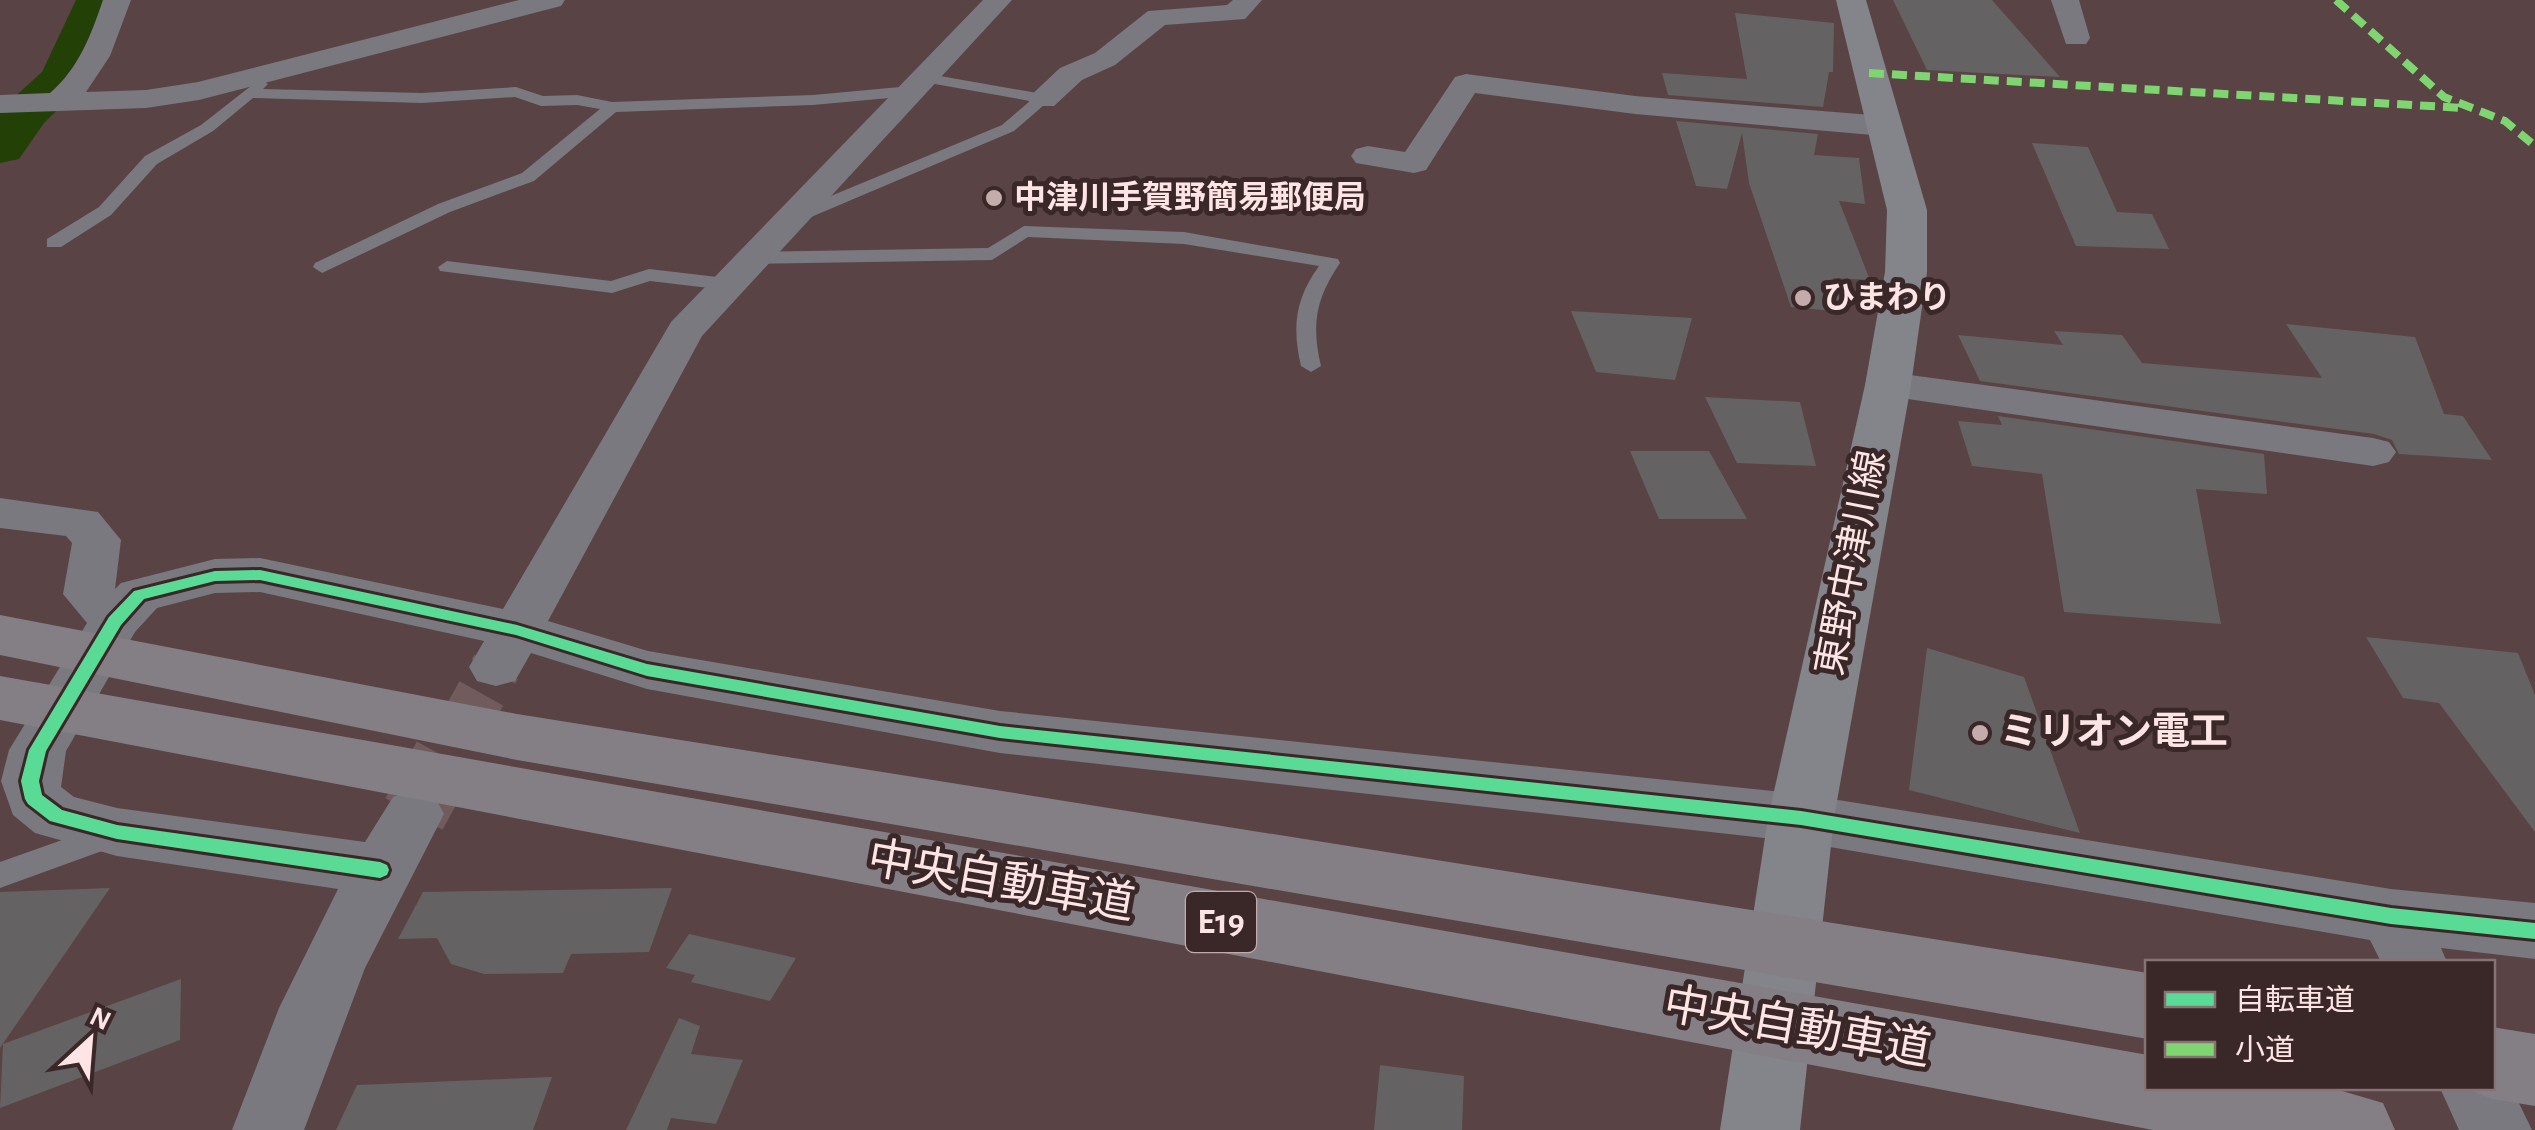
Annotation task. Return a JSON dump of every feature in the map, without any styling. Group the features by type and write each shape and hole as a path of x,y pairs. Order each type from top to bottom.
{"highway":[{"name":"中央自動車道","path":"8,636 106,664 2145,1086"},
{"name":"中央自動車道","path":"0,698 106,664 518,737 2145,1006"},
{"path":"2495,1063 2535,1070"},
{"name":"中央自動車道","path":"2163,1090 2356,1130"}],"main road":[{"name":"東野中津川線","path":"1760,1130 1798,833 1888,386 1906,272 1907,210 1852,0"}],"street":[{"path":"58,102 79,86 91,69 117,0"},
{"path":"0,104 146,98 200,91 509,4 551,0"},
{"path":"507,648 684,331 998,0"},
{"path":"1043,99 1071,74 1105,59 1158,17 1235,12 1248,0"},
{"path":"2065,0 2076,38"},
{"path":"1368,156 1414,163 1466,83 1634,106 1884,126"},
{"path":"1888,386 2373,452"},
{"path":"0,513 81,523 97,540 89,594 106,664"},
{"path":"380,870 117,832 56,816 34,799 30,781 38,750 106,664 139,595 215,576 260,575 507,648 1000,732 1798,833 2402,939 2535,931"},
{"path":"268,1130 285,1075 380,870 414,814"},
{"path":"2476,1090 2496,1130"}],"lane":[{"path":"54,243 105,211 151,160 207,128 275,70"},
{"path":"248,93 422,98 516,92 541,101 577,100 612,107 814,100 917,84 1043,99"},
{"path":"791,220 1008,128 1043,99"},
{"path":"322,267 444,208 528,177 612,107"},
{"path":"447,267 612,286 649,275 992,254 1024,231 1246,246 1331,263 1312,287 1304,310 1302,332 1311,366"},
{"path":"0,876 117,832"}],"building":[{"path":"1893,0 1992,0 2060,77 1927,70"},
{"path":"1735,13 1834,23 1833,72 1829,72 1823,107 1668,95 1662,73 1747,79"},
{"path":"1676,121 1818,134 1814,155 1859,158 1865,204 1839,201 1870,280 1833,278 1844,312 1791,307 1749,183 1742,133 1727,189 1696,186"},
{"path":"2032,143 2088,147 2117,212 2152,214 2169,249 2076,246"},
{"path":"1571,311 1692,318 1675,380 1596,372"},
{"path":"2286,324 2415,337 2444,414 2463,416 2492,460 2399,454 2392,440 2374,434 1980,381 1958,335 2063,345 2054,331 2122,335 2142,363 2322,378"},
{"path":"1705,397 1800,402 1816,466 1737,463"},
{"path":"1998,416 2264,454 2267,494 2196,489 2221,624 2064,612 2042,474 1972,466 1958,421 2002,425"},
{"path":"1630,451 1709,451 1747,519 1659,519"},
{"path":"2366,637 2518,653 2535,695 2535,832 2439,703 2403,698"},
{"name":"ミリオン電工","path":"1927,648 2024,677 2080,833 1909,790"},
{"path":"110,888 0,1048 0,892"},
{"path":"672,888 649,952 571,954 563,973 484,974 451,964 437,938 398,939 423,892"},
{"path":"689,934 796,958 770,1001 691,982 695,975 666,968"},
{"path":"181,979 180,1040 0,1108 3,1044"},
{"path":"679,1018 700,1026 691,1054 743,1060 716,1124 671,1118 667,1130 626,1130"},
{"path":"1380,1065 1464,1076 1462,1130 1374,1130"},
{"path":"552,1077 533,1130 336,1130 357,1085"}],"waterway":[{"path":"0,147 25,112 63,80 98,0"}],"tunnel":[{"path":"457,737 496,667"},
{"path":"414,814 458,734"}],"marked path":[{"path":"2336,0 2444,97 2505,121 2535,146"},
{"path":"1869,73 2463,108"}],"cycle path":[{"path":"380,870 117,832 56,816 34,799 30,781 38,750 115,621 139,595 215,576 260,575 517,630 647,670 1000,732 1801,818 2391,916 2535,931"}],"place":[{"name":"中津川手賀野簡易郵便局","path":"994,198"},
{"name":"ひまわり","path":"1803,298"},
{"name":"ミリオン電工","path":"1980,733"}]}
